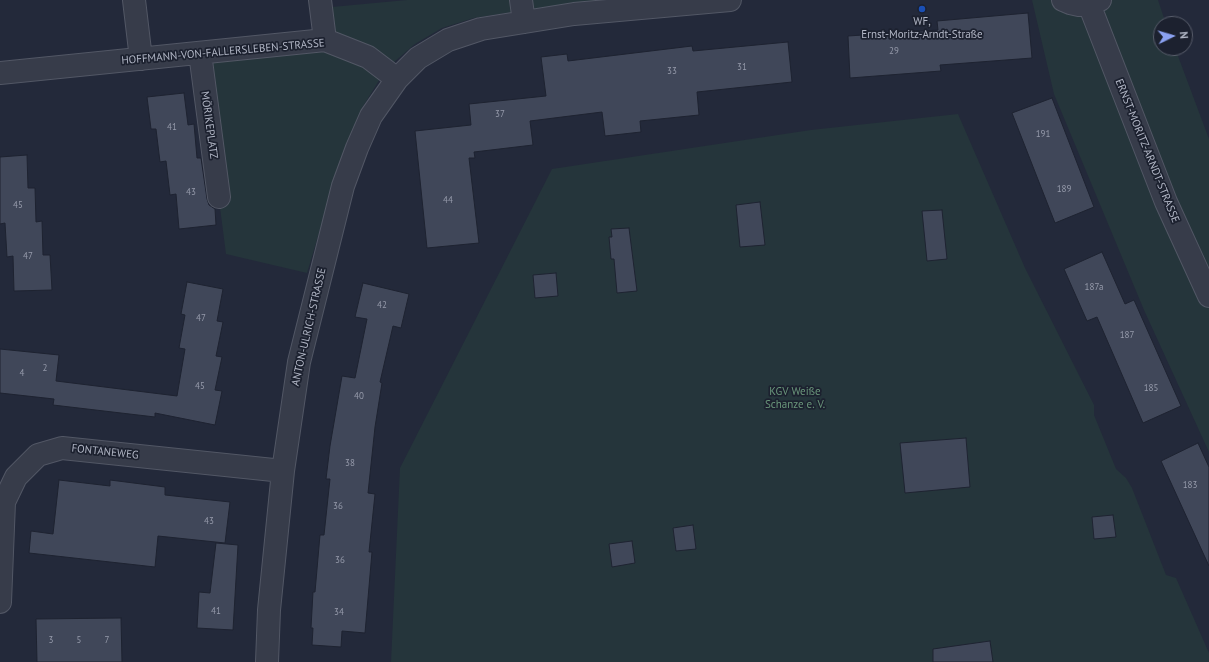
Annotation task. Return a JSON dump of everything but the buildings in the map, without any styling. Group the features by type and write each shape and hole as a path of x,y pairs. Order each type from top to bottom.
{"street":[{"path":"134,0 141,59"},
{"path":"320,0 325,40"},
{"path":"521,0 524,22"},
{"path":"396,79 418,58 448,40 481,29 574,14 730,0"},
{"name":"ERNST-MORITZ-ARNDT-STRASSE","path":"1063,0 1079,5 1094,2 1166,202 1209,296"},
{"name":"HOFFMANN-VON-FALLERSLEBEN-STRASSE","path":"0,73 325,40 368,57 396,79"},
{"name":"MÖRIKEPLATZ","path":"200,52 219,197"},
{"name":"ANTON-ULRICH-STRASSE","path":"267,662 269,610 283,471 299,362 344,186 357,148 371,116 396,79"},
{"name":"FONTANEWEG","path":"0,602 4,502 16,477 38,455 62,448 283,471"}],"green space":[{"path":"407,0 613,0 545,7 474,18 442,28 415,44 386,69 362,108 341,160 307,273 226,254 200,53 324,41 321,8"},
{"path":"1032,0 1158,0 1163,16 1153,16 1153,56 1178,56 1209,139 1209,452 1144,310 1054,94"},
{"name":"KGV Weiße Schanze e. V.","path":"958,114 1025,268 1094,405 1094,415 1116,469 1126,478 1132,488 1166,575 1176,578 1209,653 1209,662 391,662 400,468 552,169 811,130"}],"place":[{"name":"WF, Ernst-Moritz-Arndt-Straße","path":"922,9"}]}
